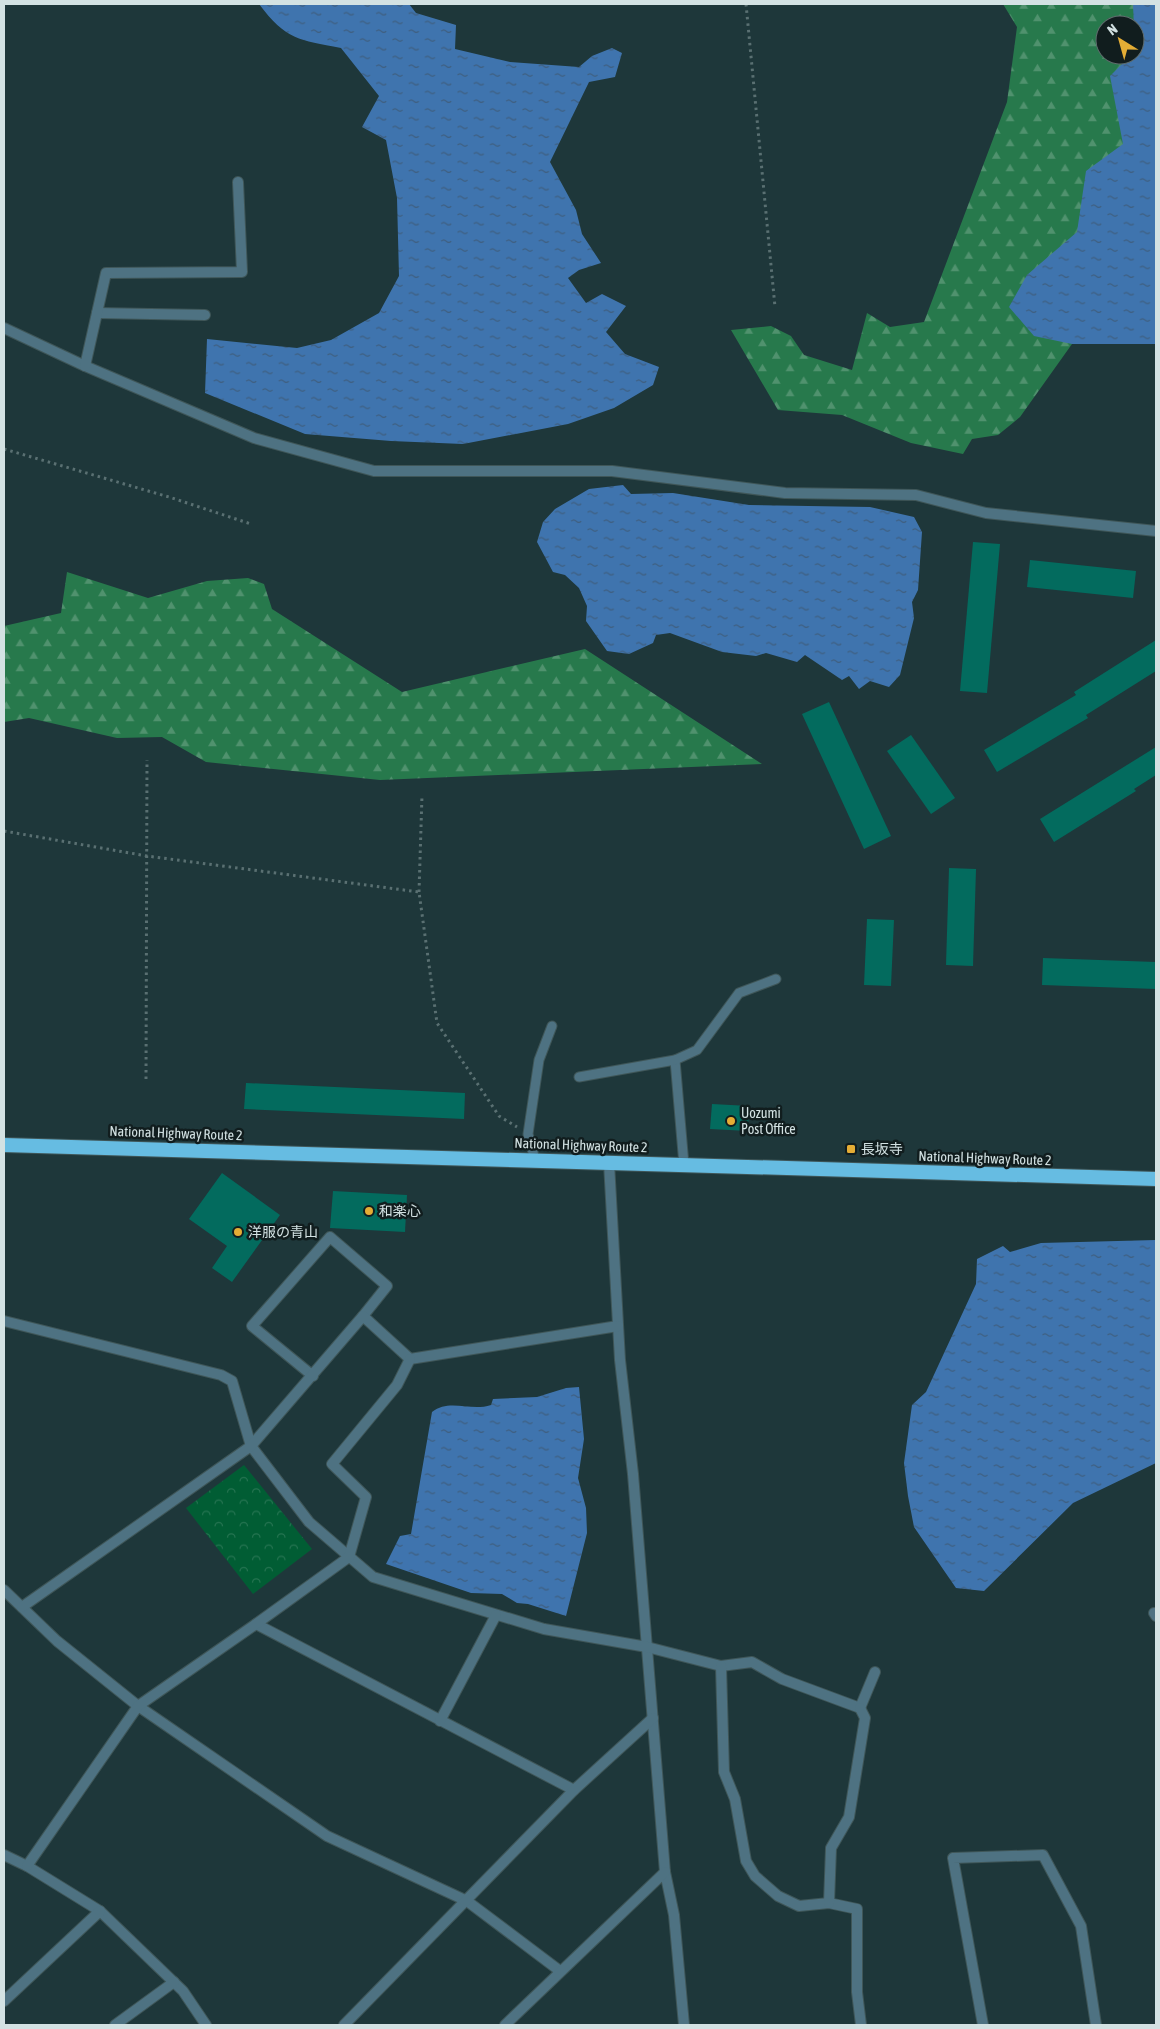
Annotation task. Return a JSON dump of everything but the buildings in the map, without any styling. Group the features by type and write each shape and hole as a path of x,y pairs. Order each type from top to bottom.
{"highway":[{"name":"National Highway Route 2","path":"4,1145 1156,1179"}],"street":[{"path":"85,366 106,273 242,272 238,182"},
{"path":"97,313 206,315"},
{"path":"4,328 85,366 254,438 374,471 612,471 785,493 916,495 986,512 1156,531"},
{"path":"609,1163 618,1326 633,1474 665,1872 674,1915 684,2025"},
{"path":"22,1607 251,1446 313,1376 388,1286 330,1237 252,1326 313,1376"},
{"path":"363,1316 410,1359"},
{"path":"4,1321 221,1375 232,1381 251,1446 309,1522 373,1577 544,1630 647,1647 721,1666 752,1662 782,1679 860,1708 865,1718 849,1817 831,1848 829,1903"},
{"path":"410,1359 618,1326"},
{"path":"26,1866 138,1706 349,1557 366,1497 332,1464 397,1385 410,1359"},
{"path":"4,1590 57,1641 138,1706 327,1836 467,1901 560,1971"},
{"path":"440,1721 496,1615"},
{"path":"256,1624 574,1790"},
{"path":"721,1666 724,1772 735,1799 746,1861 755,1876 778,1896 799,1906 829,1903 857,1909 857,1992 861,2025"},
{"path":"860,1708 875,1672"},
{"path":"344,2025 574,1790 653,1718"},
{"path":"4,1854 100,1911 183,1991 206,2025"},
{"path":"982,2025 954,1858 1043,1855 1081,1926 1096,2025"},
{"path":"505,2025 665,1872"},
{"path":"4,2002 100,1911"},
{"path":"114,2025 174,1982"}],"lane":[{"path":"579,1077 675,1060 697,1050 739,993 776,979"},
{"path":"535,1160 528,1134 539,1060 552,1026"},
{"path":"675,1060 684,1165"}],"path":[{"path":"746,4 775,307"},
{"path":"4,449 169,497 251,524"},
{"path":"146,1079 147,760"},
{"path":"422,795 419,892 437,1024 499,1116 528,1134"},
{"path":"4,831 147,856 419,892"}],"green space":[{"path":"1003,4 1148,4 1152,67 1072,344 1020,417 998,435 972,439 963,454 911,443 842,415 778,410 731,330 771,326 791,336 804,355 852,370 867,313 890,327 924,322 1007,102 1017,27"},
{"path":"67,572 148,598 207,581 248,578 264,584 272,609 402,692 585,649 762,764 380,780 206,762 162,737 117,738 29,718 4,722 4,626 61,613"},
{"path":"244,1465 312,1549 253,1594 186,1508"}],"water":[{"path":"259,4 409,4 416,13 456,25 455,49 510,62 579,67 592,56 612,48 622,53 615,77 589,82 550,162 576,210 582,234 601,263 579,270 568,278 586,303 602,294 626,306 606,332 625,354 659,367 653,385 614,408 568,424 463,444 391,441 305,434 205,393 207,339 297,348 331,340 379,313 399,276 397,198 386,140 362,127 379,96 341,48 314,43 286,32 277,25"},
{"path":"1133,4 1156,4 1156,344 1072,344 1034,336 1009,307 1027,275 1077,232 1086,171 1123,144 1110,76 1121,65 1145,65 1145,15 1133,15"},
{"path":"623,485 631,494 673,493 749,505 870,507 914,517 922,532 918,590 912,602 914,618 900,675 889,687 870,681 859,689 849,676 842,680 805,655 797,662 766,653 756,656 722,652 670,633 656,635 653,643 629,654 607,651 586,621 587,606 579,588 565,575 553,572 537,542 543,522 555,509 589,489"},
{"path":"1156,1240 1156,1463 1073,1503 984,1591 956,1588 914,1527 904,1463 912,1405 926,1392 976,1284 977,1259 1003,1246 1010,1252 1041,1243"},
{"path":"579,1387 584,1439 578,1478 586,1508 587,1533 566,1616 528,1604 517,1603 502,1594 471,1593 386,1564 400,1536 411,1534 432,1412 439,1408 453,1405 483,1407 491,1405 493,1399 537,1397 566,1388"}],"place":[{"name":"Uozumi Post Office","path":"731,1121"},
{"name":"長坂寺","path":"851,1149"},
{"name":"和楽心","path":"369,1211"},
{"name":"洋服の青山","path":"238,1232"}]}
